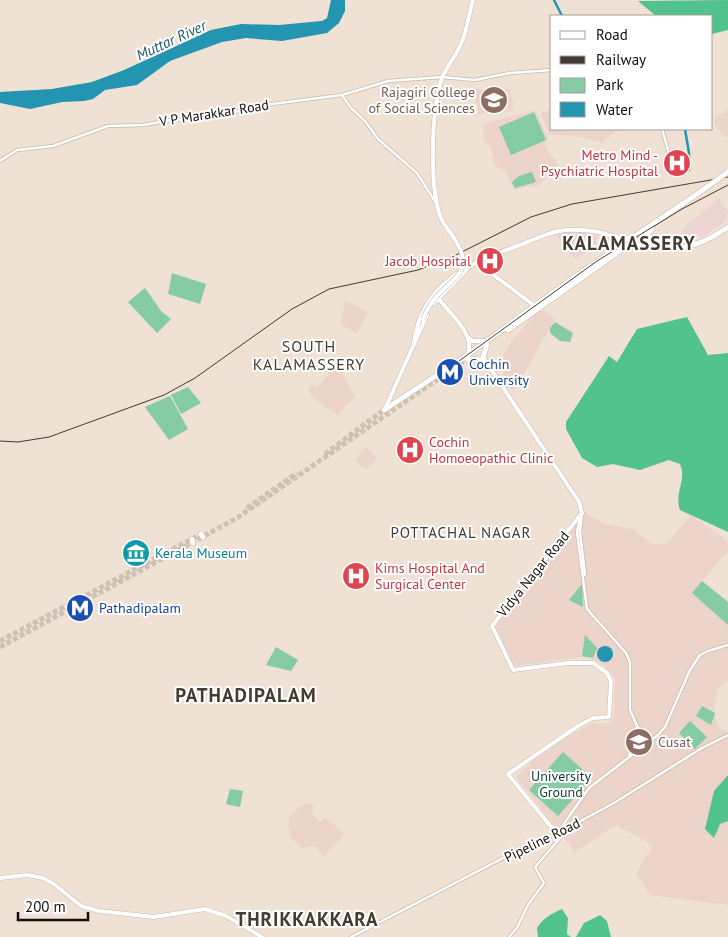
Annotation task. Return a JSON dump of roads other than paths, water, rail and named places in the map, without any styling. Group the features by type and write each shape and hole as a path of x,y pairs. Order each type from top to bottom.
{"highway":[{"path":"649,245 644,242 644,237 652,229 728,172"},
{"path":"701,193 728,176"},
{"path":"384,410 393,407 414,394 467,358 616,248 691,201"},
{"path":"467,358 483,359 489,342 535,306 624,248 649,245 669,248 695,245 728,227"},
{"path":"616,237 620,242 616,248"}],"main road":[{"path":"384,410 430,305 464,267 460,244 444,224 436,203 433,139 436,101 442,78 462,42 473,0"},
{"path":"420,326 425,307 435,294 459,270 476,262 564,230 599,232 628,238 637,235"},
{"path":"476,262 535,306"},
{"path":"420,326 438,298 469,266"},
{"path":"435,294 472,341 489,342"},
{"path":"467,358 470,348 468,336"},
{"path":"483,359 582,512"},
{"path":"390,398 393,407"},
{"name":"Vidya Nagar Road","path":"556,833 508,774 578,726 593,718 609,717 612,681 607,672 593,663 568,663 513,670 492,626 582,512"},
{"path":"0,878 27,875 43,878 54,884 81,906 92,910 154,917 206,909 226,916 262,937"}],"street":[{"name":"V P Marakkar Road","path":"0,161 17,150 53,146 108,126 144,125 170,120 201,119 285,102 342,95 388,81 442,78 473,80 510,73 550,70"},
{"path":"342,95 378,138 417,173 436,203"},
{"path":"662,130 675,176"},
{"path":"582,512 577,532 587,608 626,653 630,662 629,700 636,726 628,757"},
{"path":"509,937 517,928 528,905 544,883 535,867 561,837 563,825 582,797 665,727 690,670 700,655 708,650 728,646"},
{"path":"636,726 650,740"},
{"name":"Pipeline Road","path":"352,937 437,891 562,831 614,803 702,748 728,736"}],"water":[{"path":"331,0 345,0 345,11 339,23 327,33 282,41 246,38 222,42 170,61 137,85 105,90 93,99 84,101 62,102 30,109 0,103 0,92 52,89 92,82 124,70 211,30 241,24 279,25 322,21 327,18"},
{"path":"605,646 613,654 605,662 597,654"}],"waterway":[{"path":"554,0 562,15"},
{"path":"685,130 689,153 689,170"}],"tunnel":[{"path":"0,647 237,518 467,359"},
{"path":"325,454 384,410"},
{"path":"247,508 297,473"},
{"path":"0,641 205,532"}],"railway":[{"path":"0,441 18,442 49,437 164,395 195,378 292,309 329,289 418,270 456,255 531,217 572,204 728,177"},
{"path":"448,369 597,261 682,209 728,185"}],"place":[{"name":"Rajagiri College of Social Sciences","path":"494,100"},
{"name":"Metro Mind - Psychiatric Hospital","path":"677,163"},
{"name":"Jacob Hospital","path":"490,261"},
{"name":"Cochin University","path":"450,372"},
{"name":"Cochin Homoeopathic Clinic","path":"410,450"},
{"name":"Kerala Museum","path":"136,553"},
{"name":"Kims Hospital And Surgical Center","path":"356,576"},
{"name":"Pathadipalam","path":"80,608"},
{"name":"Cusat","path":"639,742"}],"district":[{"name":"KALAMASSERY","path":"629,243"},
{"name":"SOUTH KALAMASSERY","path":"309,355"},
{"name":"POTTACHAL NAGAR","path":"461,532"},
{"name":"PATHADIPALAM","path":"246,695"},
{"name":"THRIKKAKKARA","path":"307,919"}],"water label":[{"name":"Muttar River","path":"171,40"}],"park label":[{"name":"University Ground","path":"561,784"}]}
